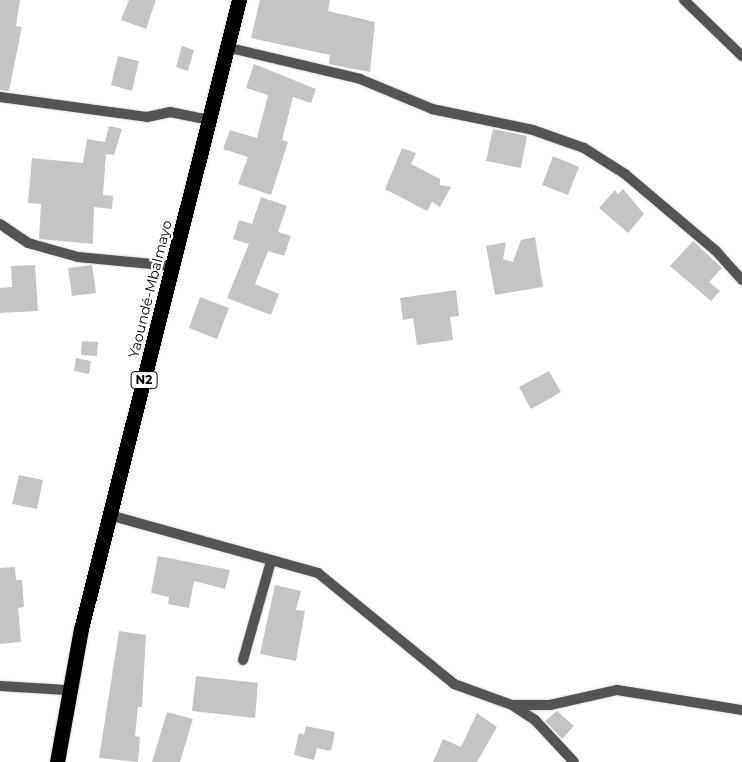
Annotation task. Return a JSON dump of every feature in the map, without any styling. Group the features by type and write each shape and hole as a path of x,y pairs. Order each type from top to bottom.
{"highway":[{"name":"Yaoundé-Mbalmayo","path":"57,762 67,690 239,0"}],"street":[{"path":"684,0 742,56"},
{"path":"226,47 360,79 432,109 533,130 584,148 625,174 716,250 742,280"},
{"path":"0,97 147,117 170,112 210,120"},
{"path":"0,224 28,243 78,256 173,266"},
{"path":"109,516 318,573 454,684 512,704 535,720 574,762"},
{"path":"243,660 271,561"},
{"path":"0,686 67,690"},
{"path":"512,704 550,705 617,690 742,710"}],"building":[{"path":"0,0 20,0 16,26 22,27 9,91 0,90"},
{"path":"129,0 156,0 146,29 121,20"},
{"path":"260,0 330,0 328,11 375,22 370,72 329,64 330,55 251,38"},
{"path":"182,46 194,50 188,71 176,67"},
{"path":"118,56 139,61 132,91 111,85"},
{"path":"254,64 316,89 311,103 293,97 282,140 288,142 271,195 238,184 248,157 223,149 230,130 257,138 268,95 246,88"},
{"path":"109,126 122,129 114,155 106,154 103,195 113,196 112,209 94,207 93,244 39,239 41,204 28,203 32,158 83,163 87,139 105,142"},
{"path":"493,129 527,136 521,168 486,161"},
{"path":"402,148 416,153 411,164 440,179 440,185 451,187 440,207 432,202 427,211 385,189"},
{"path":"553,156 579,167 568,195 542,185"},
{"path":"623,189 644,214 628,233 599,208 615,190 618,194"},
{"path":"261,197 287,206 278,232 291,236 284,256 268,251 255,284 279,294 271,315 227,298 249,244 233,239 239,220 252,224"},
{"path":"535,237 543,287 495,295 486,246 506,242 503,259 513,262 521,240"},
{"path":"693,241 722,268 709,282 720,291 711,301 670,266"},
{"path":"35,265 38,311 0,313 0,288 12,287 11,266"},
{"path":"92,265 96,293 72,296 68,268"},
{"path":"456,290 459,316 450,317 453,340 417,345 413,318 403,320 400,298"},
{"path":"200,297 229,308 217,339 189,328"},
{"path":"82,341 98,342 97,356 81,355"},
{"path":"76,358 91,361 89,374 74,371"},
{"path":"549,371 561,392 531,409 519,387"},
{"path":"19,475 43,480 37,509 12,504"},
{"path":"158,556 230,570 225,589 194,581 189,608 168,604 169,597 151,593"},
{"path":"15,567 16,580 22,580 24,607 18,608 21,642 0,644 0,568"},
{"path":"275,585 301,591 296,610 305,611 296,661 260,654"},
{"path":"119,631 146,635 142,707 138,707 135,736 140,737 138,762 99,758"},
{"path":"196,676 258,683 255,718 192,711"},
{"path":"557,711 574,726 562,739 545,721"},
{"path":"167,712 193,719 180,762 152,762"},
{"path":"477,713 497,727 477,762 433,762 443,739 461,747"},
{"path":"306,726 335,732 331,751 317,748 314,760 294,755 299,733 304,734"}]}
